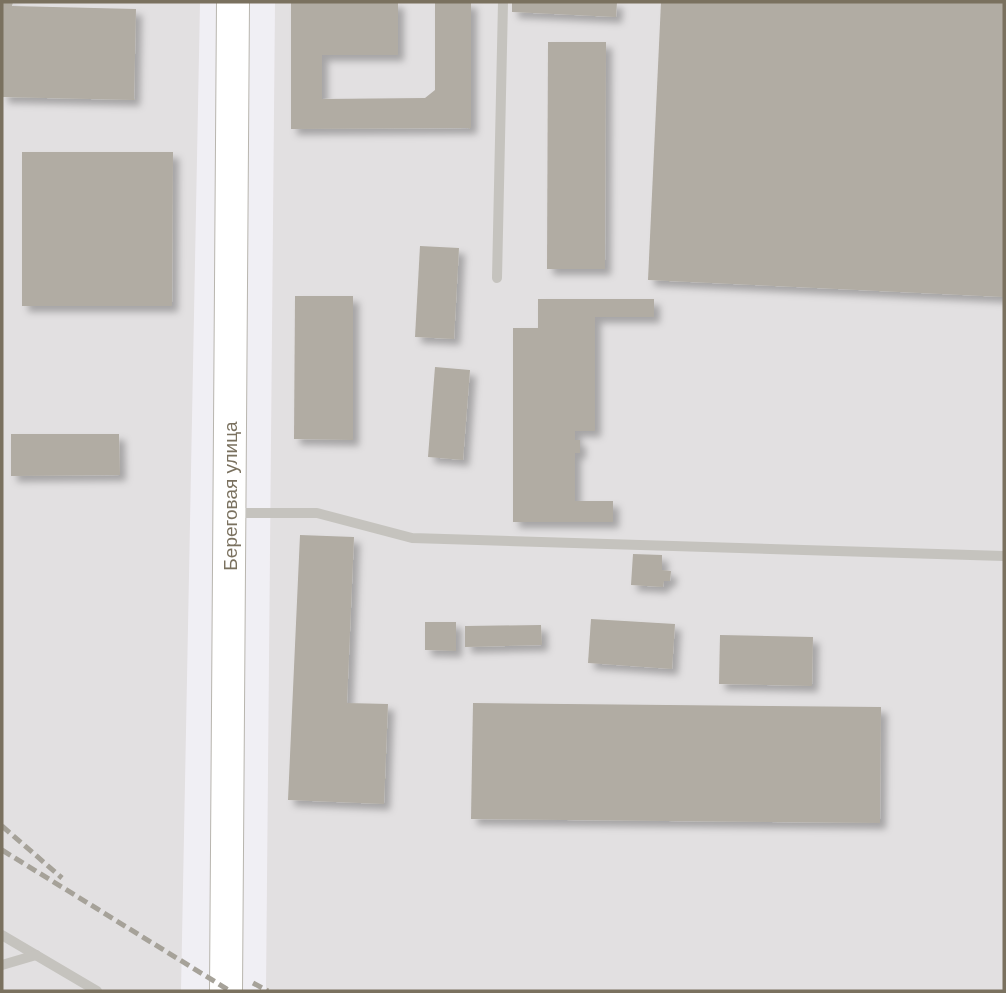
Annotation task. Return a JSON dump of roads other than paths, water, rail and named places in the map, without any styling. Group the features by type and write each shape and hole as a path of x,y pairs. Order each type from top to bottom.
{"street":[{"name":"Береговая улица","path":"226,991 233,2"}],"lane":[{"path":"497,278 503,2"},
{"path":"230,513 317,513 412,538 1004,556"},
{"path":"2,935 97,991"},
{"path":"2,965 36,955"}],"railway":[{"path":"2,826 62,878"},
{"path":"2,850 230,991"},
{"path":"253,983 268,991"}]}
